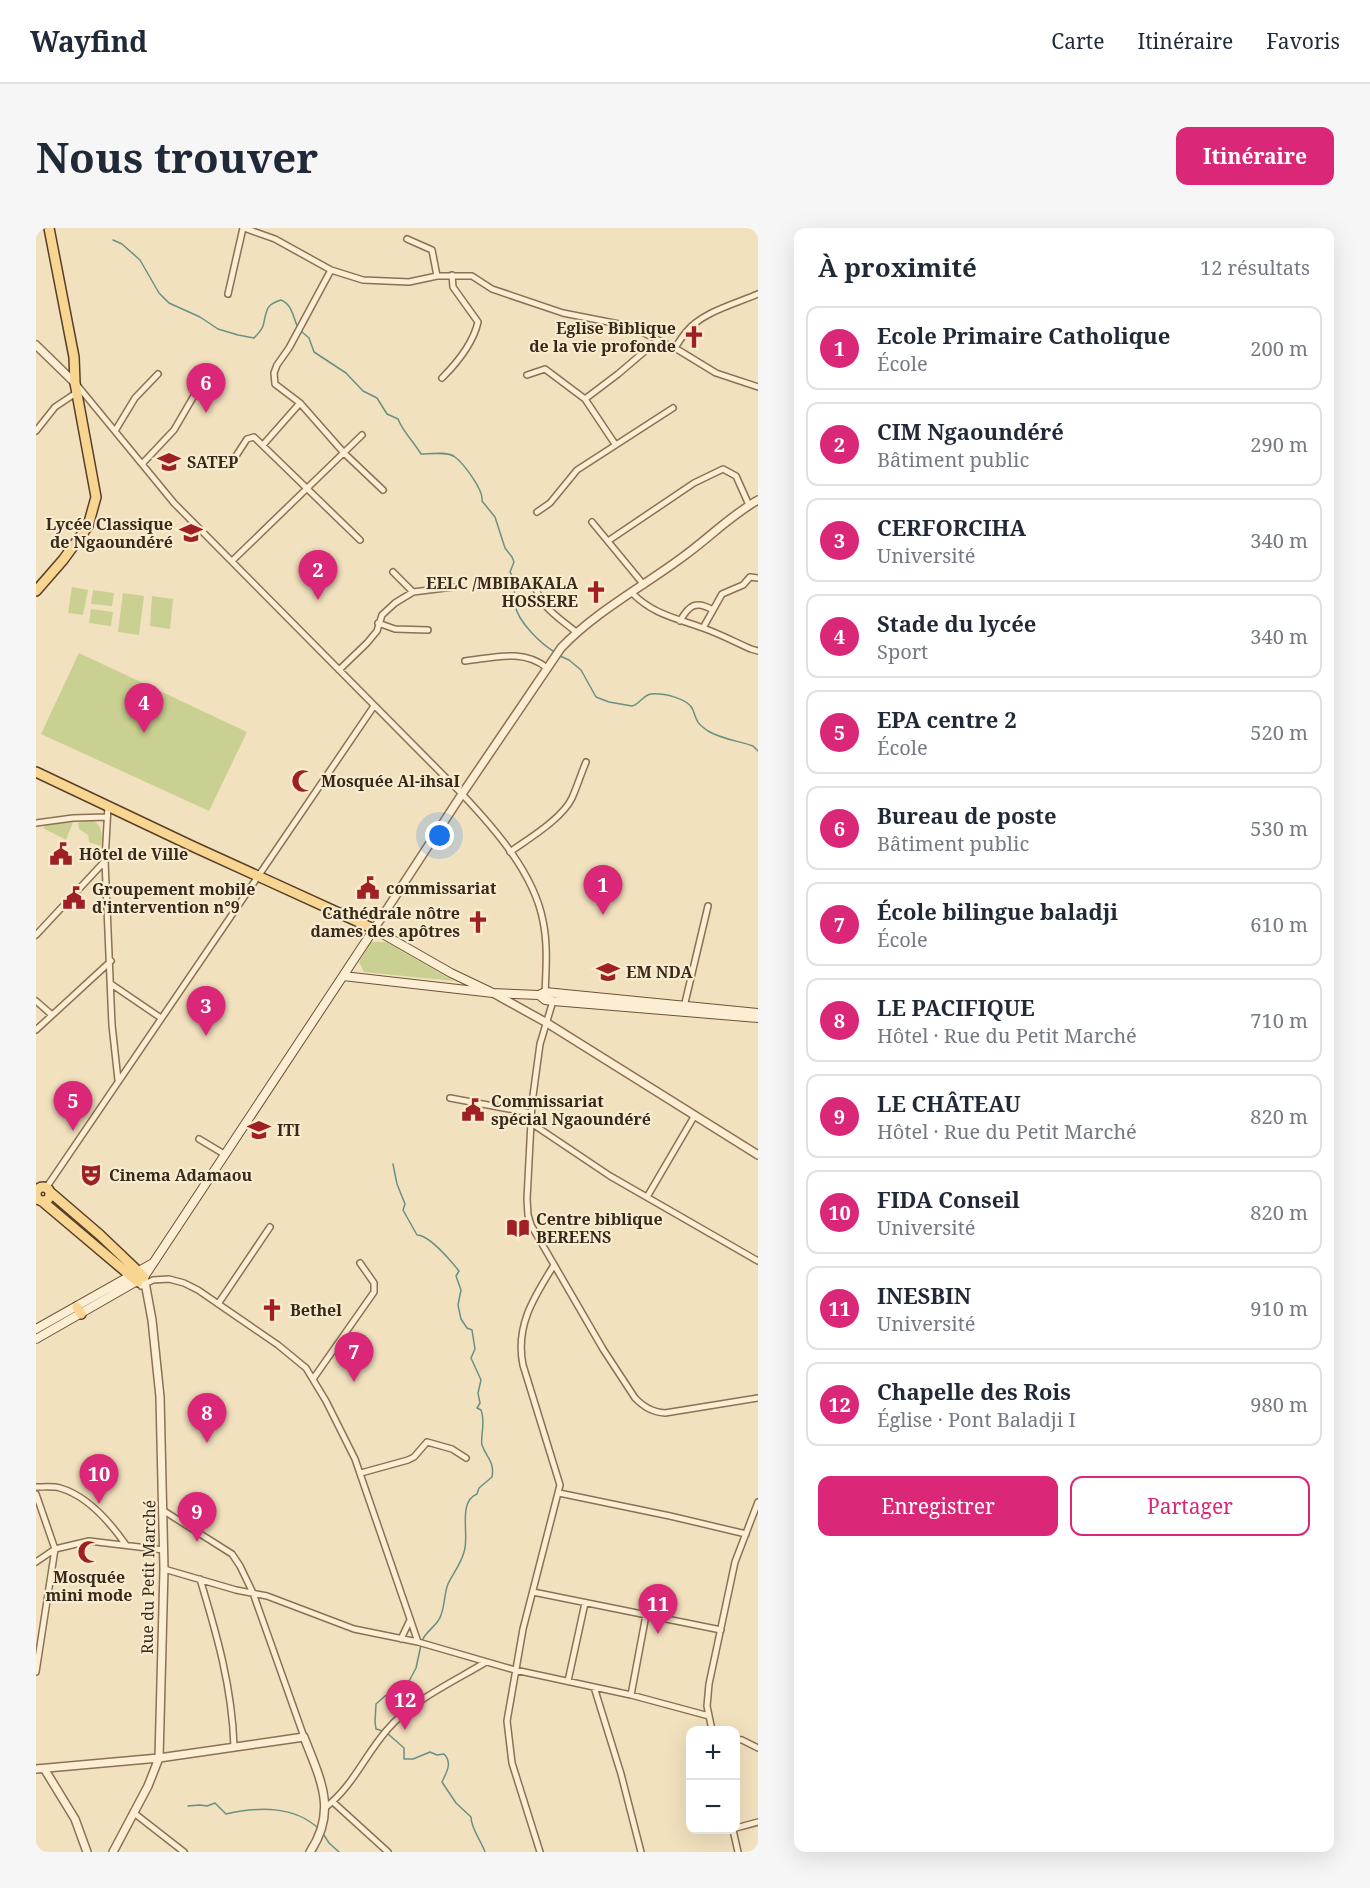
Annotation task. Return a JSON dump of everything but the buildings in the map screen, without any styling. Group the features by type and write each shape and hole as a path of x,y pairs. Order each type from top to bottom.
{"main road":[{"path":"36,591 88,526 93,511 95,487 77,388 74,357 49,228"},
{"path":"36,772 374,929 451,973 493,993"},
{"path":"36,1329 140,1279 154,1263 374,929"},
{"path":"343,976 493,993 758,1013"},
{"path":"684,1008 758,1018"},
{"path":"41,1195 100,1235 140,1279"},
{"path":"41,1195 92,1244 140,1279"},
{"path":"92,1244 100,1235"},
{"path":"36,1339 79,1310"}],"street":[{"path":"228,294 243,228 275,239 331,270 363,280 409,282 452,274 472,276 492,289 563,313 629,326 675,348 716,373 758,387"},
{"path":"407,239 432,250 437,276"},
{"path":"331,270 277,365 274,373 275,384 300,403 344,453 383,490"},
{"path":"442,378 460,357 474,335 478,322 453,287 452,274"},
{"path":"675,348 687,330 697,322 758,294"},
{"path":"585,399 658,340"},
{"path":"36,345 115,431 174,503 462,794 493,828 510,852 524,874 543,919 547,960 547,1023 540,1044 531,1113 527,1199 531,1225 603,1349 642,1405 656,1412 665,1413 758,1398"},
{"path":"526,375 545,369 585,399 615,444"},
{"path":"115,431 135,398 158,374"},
{"path":"142,464 174,430 202,382"},
{"path":"36,431 55,407 77,388"},
{"path":"263,445 300,403"},
{"path":"537,512 550,503 577,470 673,408"},
{"path":"232,561 362,435"},
{"path":"234,459 249,437 254,437 360,540"},
{"path":"608,541 694,483 723,469 736,476 749,505"},
{"path":"374,929 561,648 576,633 758,500"},
{"path":"592,522 644,585"},
{"path":"393,572 413,592"},
{"path":"704,628 722,594 743,585 750,577 758,578"},
{"path":"534,584 544,606 576,633"},
{"path":"339,670 372,637 377,631 382,615 395,603 413,592 453,587"},
{"path":"632,593 649,607 668,617 704,628 758,651"},
{"path":"680,621 687,609 695,604 713,610"},
{"path":"378,623 395,629 429,630"},
{"path":"465,661 516,655 531,658 547,668"},
{"path":"41,1195 374,706"},
{"path":"510,852 565,808 572,798 586,762"},
{"path":"108,805 105,861 112,1025 118,1080"},
{"path":"36,823 73,818 107,817"},
{"path":"36,935 105,861"},
{"path":"684,1008 708,906"},
{"path":"36,1030 111,961"},
{"path":"111,984 161,1018"},
{"path":"493,993 547,1023 758,1155"},
{"path":"36,1001 52,1015"},
{"path":"450,1098 531,1113"},
{"path":"647,1197 695,1115"},
{"path":"531,1123 570,1151 758,1261"},
{"path":"199,1139 224,1154"},
{"path":"218,1304 270,1227"},
{"path":"313,1379 374,1292 374,1283 360,1263"},
{"path":"540,1852 520,1792 508,1742 507,1721 515,1670 560,1485 523,1365 520,1345 529,1307 554,1265"},
{"path":"140,1279 176,1280 198,1290 297,1359 313,1379 361,1473 410,1620 421,1643"},
{"name":"Rue du Petit Marché","path":"113,1852 148,1786 159,1758 165,1569 160,1397 152,1320 147,1292 140,1279"},
{"path":"361,1473 408,1460 414,1457 427,1442 452,1449 466,1458"},
{"path":"36,1487 58,1487 86,1502 126,1545"},
{"path":"559,1493 746,1534"},
{"path":"36,1494 55,1549 36,1672"},
{"path":"711,1726 709,1684 735,1562 758,1502"},
{"path":"164,1511 232,1554 240,1566 253,1593 330,1804 388,1852"},
{"path":"36,1562 55,1549 89,1541 164,1550"},
{"path":"165,1569 236,1590 267,1596 346,1627 421,1643 515,1670 631,1695 709,1716"},
{"path":"200,1579 230,1693 234,1746"},
{"path":"533,1592 721,1630"},
{"path":"568,1681 585,1603"},
{"path":"631,1695 646,1615"},
{"path":"401,1639 410,1620"},
{"path":"310,1852 324,1824 330,1804 344,1791 386,1732 425,1698 486,1662"},
{"path":"594,1687 621,1774 641,1852"},
{"path":"36,1769 159,1758 304,1737"},
{"path":"740,1740 758,1748"},
{"path":"45,1770 75,1819 87,1852"},
{"path":"134,1813 184,1852"},
{"path":"740,1827 758,1822"},
{"path":"735,1834 738,1852"}],"green space":[{"path":"72,587 88,590 83,615 68,613"},
{"path":"93,590 114,593 112,606 91,604"},
{"path":"123,593 144,596 139,635 118,632"},
{"path":"152,596 173,599 170,629 150,626"},
{"path":"91,609 113,612 111,626 89,623"},
{"path":"79,653 247,732 209,811 41,734"},
{"path":"92,820 98,824 101,831 101,846 89,842 88,835 79,829 78,821"},
{"path":"73,822 66,840 43,828 46,825"},
{"path":"371,942 386,942 454,981 364,972 359,962"}],"waterway":[{"path":"113,240 122,244 140,260 159,293 169,303 200,317 218,329 254,338 262,328 269,307 281,300 290,308 298,328"},
{"path":"302,332 309,338 314,352 346,373 363,391 377,398 387,414 398,419 421,454 452,455 468,471 480,490 482,501 495,517 505,548 514,562 510,572 517,612 531,632 556,653"},
{"path":"560,656 581,670 596,697 632,706 651,694 675,697 690,706 698,722 708,731 753,746 758,751"},
{"path":"393,1164 397,1184 405,1204 403,1210 417,1235 428,1239 459,1271 456,1276 461,1290 458,1305 461,1319 467,1328 472,1330 475,1349 471,1358 481,1380 478,1393 480,1403 477,1408 481,1410 482,1415 482,1445 493,1472 492,1477 479,1488 477,1494 467,1504 463,1556 448,1584 439,1619 422,1641"},
{"path":"383,1731 376,1729 376,1704 408,1683 416,1668 421,1645"},
{"path":"387,1733 404,1748 404,1759 413,1759 430,1752 437,1755 444,1754 447,1757 447,1772 442,1782 456,1803 471,1817 485,1852"},
{"path":"188,1806 207,1806 215,1803 226,1814 263,1809 287,1812 309,1821 319,1829"},
{"path":"322,1832 339,1852"}],"place":[{"name":"Eglise Biblique de la vie profonde","path":"694,337"},
{"name":"Bureau de poste","path":"206,413"},
{"name":"SATEP","path":"169,462"},
{"name":"Lycée Classique de Ngaoundéré","path":"191,533"},
{"name":"EELC /MBIBAKALA HOSSERE","path":"596,592"},
{"name":"CIM Ngaoundéré","path":"318,600"},
{"name":"Stade du lycée","path":"144,733"},
{"name":"Mosquée Al-ihsaI","path":"303,781"},
{"name":"Hôtel de Ville","path":"61,854"},
{"name":"commissariat","path":"368,888"},
{"name":"Groupement mobile d'intervention n°9","path":"74,898"},
{"name":"Ecole Primaire Catholique","path":"603,915"},
{"name":"Cathédrale nôtre dames des apôtres","path":"478,922"},
{"name":"EM NDA","path":"608,972"},
{"name":"CERFORCIHA","path":"206,1036"},
{"name":"Commissariat spécial Ngaoundéré","path":"473,1110"},
{"name":"ITI","path":"259,1130"},
{"name":"EPA centre 2","path":"73,1131"},
{"name":"Cinema Adamaou","path":"91,1175"},
{"name":"Centre biblique BEREENS","path":"518,1228"},
{"name":"Bethel","path":"272,1310"},
{"name":"École bilingue baladji","path":"354,1382"},
{"name":"LE PACIFIQUE","path":"207,1443"},
{"name":"FIDA Conseil","path":"99,1504"},
{"name":"LE CHÂTEAU","path":"197,1542"},
{"name":"Mosquée mini mode","path":"89,1552"},
{"name":"INESBIN","path":"658,1634"},
{"name":"Chapelle des Rois","path":"405,1730"}]}
